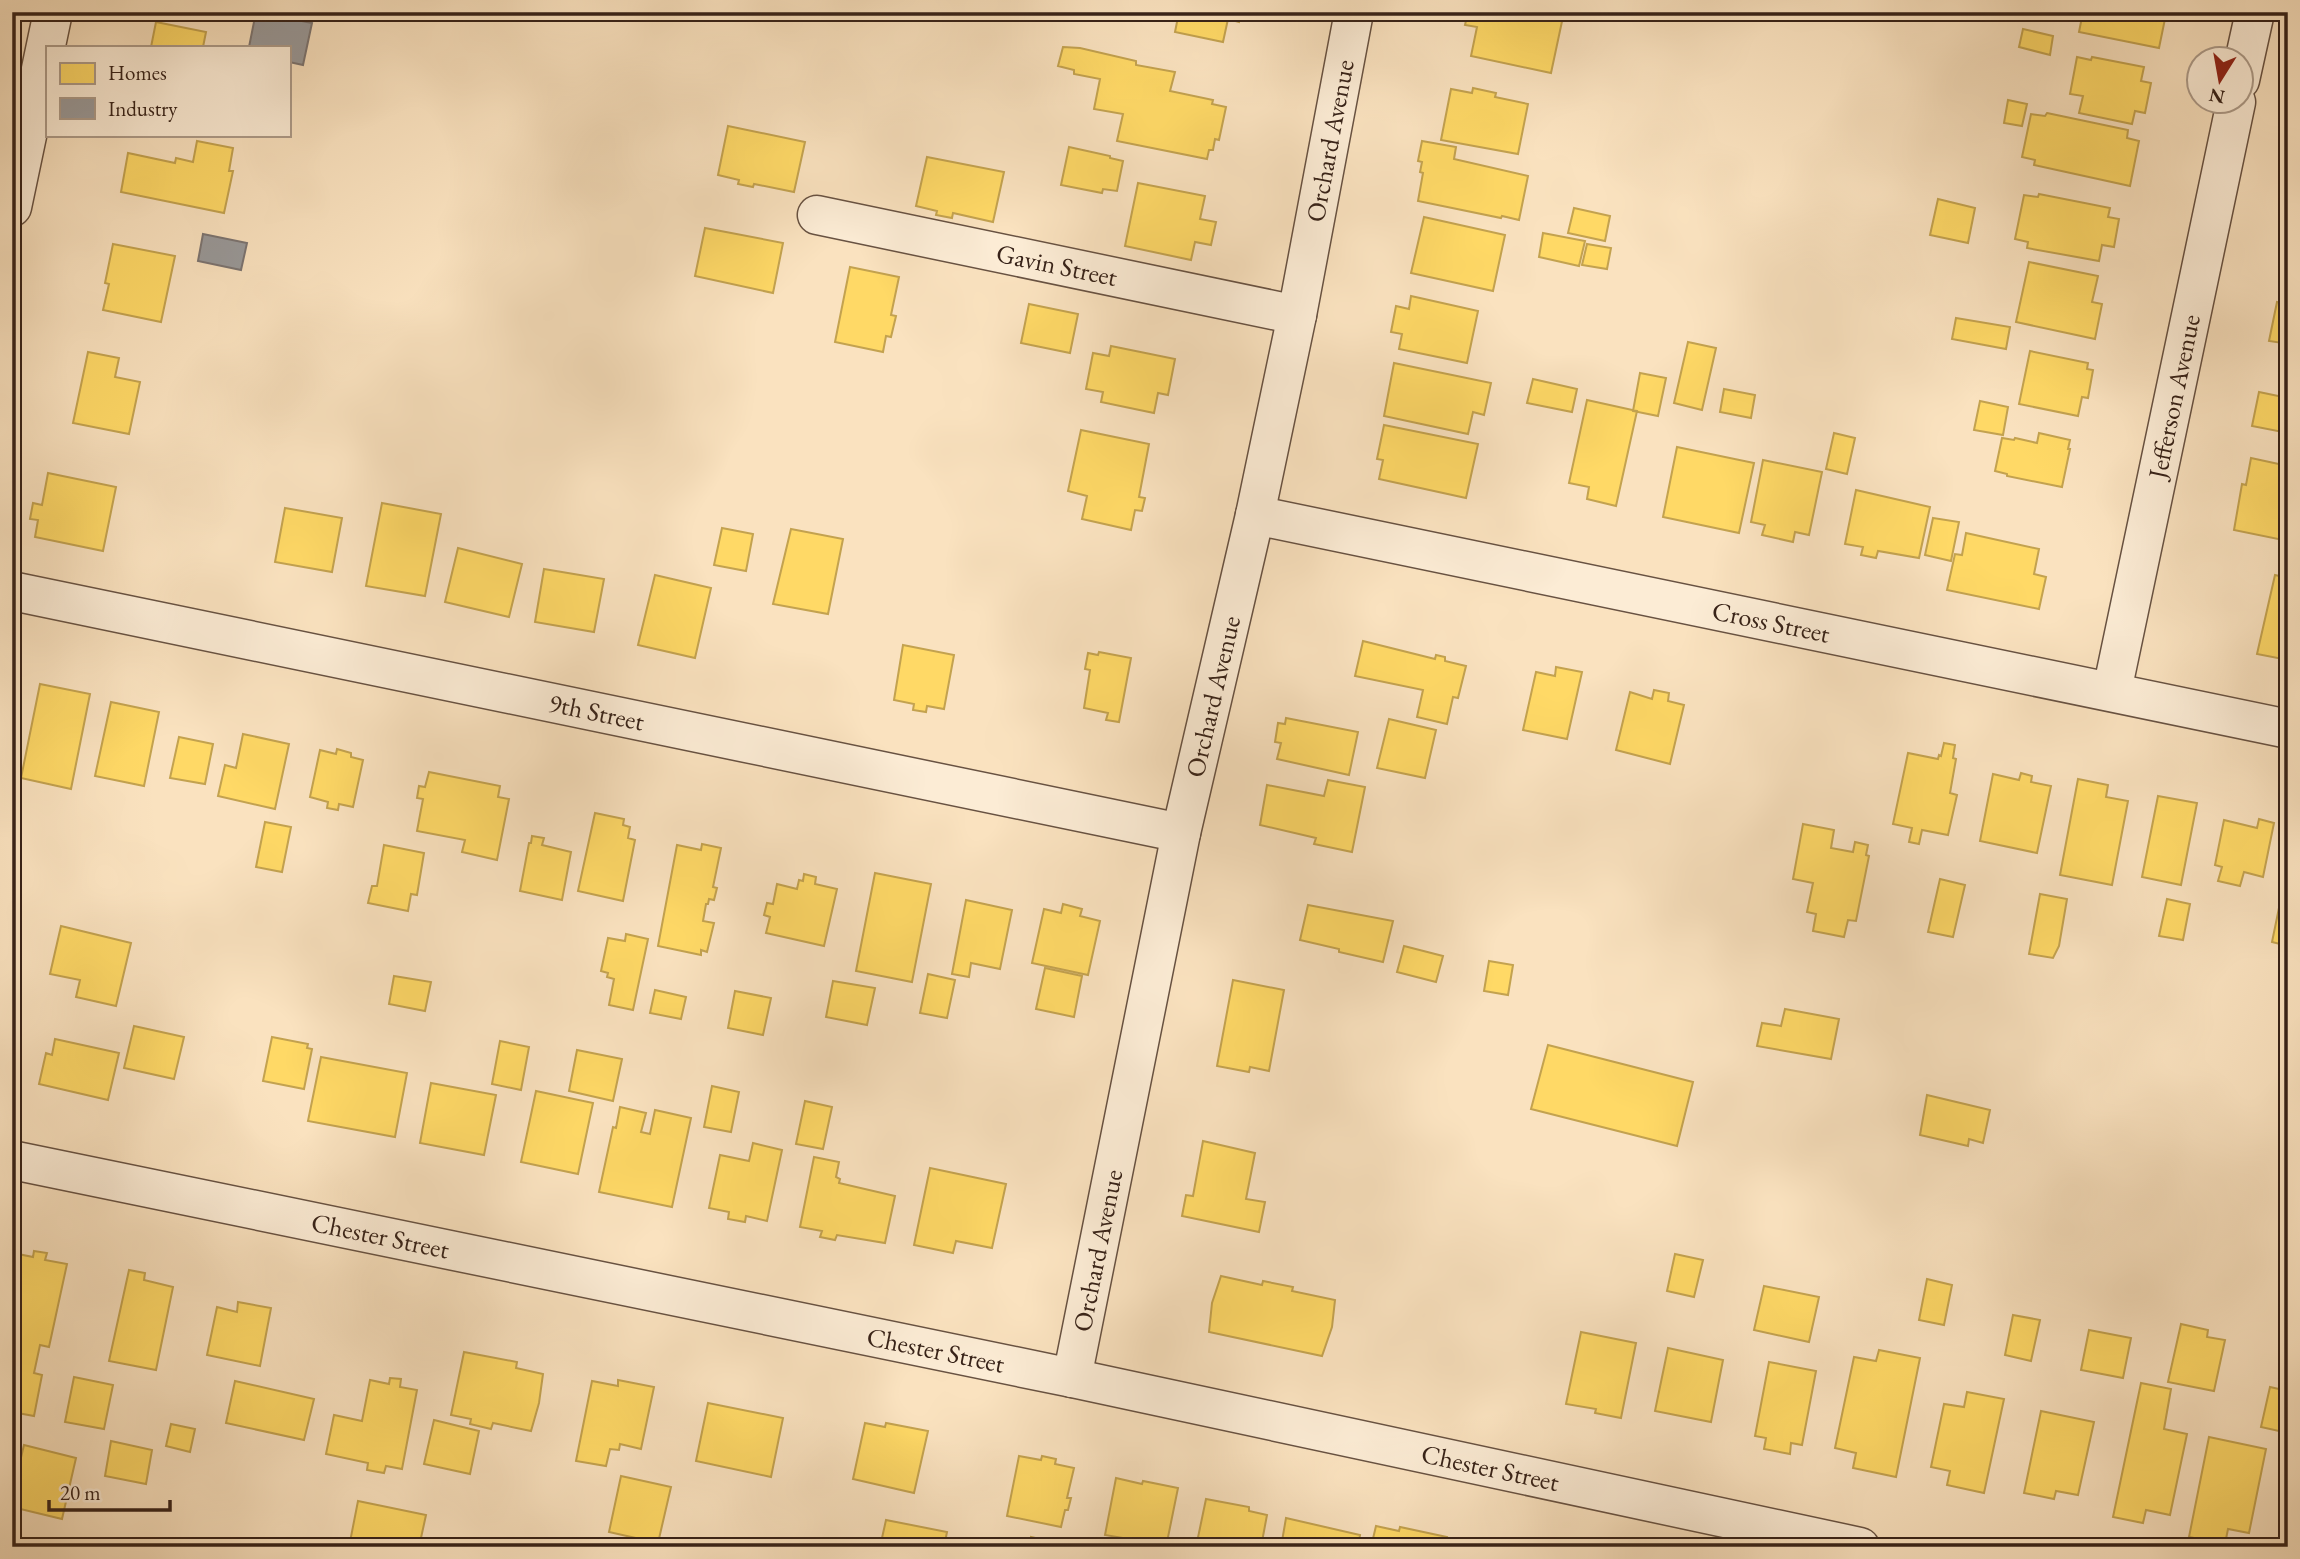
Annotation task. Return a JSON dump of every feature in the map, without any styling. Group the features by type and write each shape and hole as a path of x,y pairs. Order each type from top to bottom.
{"street":[{"path":"12,207 53,12"},
{"name":"Orchard Avenue","path":"1072,1378 1181,833 1255,515 1297,315 1354,12"},
{"path":"2248,46 2255,12"},
{"name":"Jefferson Avenue","path":"2112,691 2233,116"},
{"name":"Gavin Street","path":"817,215 1297,315"},
{"name":"Cross Street","path":"1255,515 2288,729"},
{"name":"9th Street","path":"12,592 1181,833"},
{"name":"Chester Street","path":"12,1160 1072,1378 1860,1547"}],"building: Homes":[{"path":"1179,12 1241,12 1239,22 1228,19 1223,42 1175,32"},
{"path":"1468,12 1564,12 1551,73 1471,56 1477,27 1465,25"},
{"path":"2083,12 2166,14 2159,48 2079,32"},
{"path":"156,22 206,32 203,46 151,46"},
{"path":"2023,29 2053,36 2050,55 2019,47"},
{"path":"1063,47 1080,48 1136,61 1136,65 1175,72 1170,91 1213,100 1212,104 1226,107 1219,140 1215,139 1213,150 1209,150 1207,159 1117,141 1123,114 1094,109 1100,79 1074,74 1074,70 1058,66"},
{"path":"2077,57 2091,60 2092,57 2144,67 2141,81 2151,83 2145,113 2135,111 2132,124 2079,113 2083,96 2070,94"},
{"path":"1473,88 1496,93 1495,97 1528,104 1518,154 1441,140 1451,89 1472,93"},
{"path":"2008,100 2027,104 2022,126 2004,123"},
{"path":"2047,113 2128,130 2127,138 2139,141 2130,186 2034,165 2035,160 2022,157 2031,114 2045,116"},
{"path":"728,126 805,142 794,192 754,184 753,187 738,184 739,180 718,175"},
{"path":"197,141 233,148 229,171 233,171 224,213 121,192 128,153 175,163 176,158 193,162"},
{"path":"1422,141 1456,147 1454,159 1528,176 1519,220 1418,201 1423,173 1420,172 1422,162 1418,161"},
{"path":"1069,147 1123,161 1117,191 1103,189 1102,193 1061,185"},
{"path":"927,157 1004,172 993,222 953,213 952,218 936,215 937,211 916,206"},
{"path":"1138,183 1205,196 1200,219 1216,222 1211,245 1195,242 1191,260 1125,246"},
{"path":"2039,194 2110,208 2108,217 2119,219 2114,247 2102,245 2099,261 2027,248 2028,242 2015,239 2024,195 2038,197"},
{"path":"1938,199 1975,208 1968,243 1930,235"},
{"path":"1574,208 1610,216 1605,241 1568,233"},
{"path":"1424,217 1505,235 1493,291 1411,273"},
{"path":"705,228 783,243 773,293 695,276"},
{"path":"1543,233 1585,241 1579,266 1539,257"},
{"path":"113,244 175,256 161,322 103,310"},
{"path":"1587,244 1611,248 1607,269 1582,265"},
{"path":"2029,262 2098,276 2092,302 2102,304 2095,339 2016,322"},
{"path":"850,267 899,277 891,315 896,316 891,337 886,336 883,352 835,342"},
{"path":"1411,296 1478,311 1467,363 1399,349 1402,334 1391,332 1396,306 1409,309"},
{"path":"2277,302 2288,304 2288,353 2281,351 2283,343 2269,341"},
{"path":"1029,304 1078,314 1070,353 1021,343"},
{"path":"1956,318 2010,327 2006,349 1952,339"},
{"path":"1688,342 1716,348 1702,410 1674,403"},
{"path":"1111,346 1175,359 1168,395 1158,393 1154,413 1101,402 1103,392 1086,389 1093,353 1109,356"},
{"path":"2030,351 2088,363 2087,369 2093,370 2088,398 2082,397 2078,416 2019,404"},
{"path":"88,352 119,358 115,377 140,382 129,434 73,423"},
{"path":"1394,363 1491,383 1484,415 1473,412 1468,434 1384,416"},
{"path":"1640,373 1666,378 1658,416 1633,411"},
{"path":"1533,379 1577,389 1572,412 1527,403"},
{"path":"1724,389 1755,395 1751,418 1720,412"},
{"path":"2259,392 2288,398 2288,433 2252,426"},
{"path":"1587,400 1637,411 1616,506 1587,499 1589,487 1569,483"},
{"path":"1980,401 2008,407 2003,435 1974,430"},
{"path":"1384,425 1478,444 1466,498 1379,479 1383,460 1377,459"},
{"path":"1081,430 1149,444 1139,497 1145,498 1142,511 1135,510 1131,530 1082,519 1087,496 1068,491"},
{"path":"1834,433 1855,438 1847,474 1826,469"},
{"path":"2039,433 2070,440 2062,487 1995,471 2002,438 2037,443"},
{"path":"1677,447 1754,463 1739,533 1663,517"},
{"path":"2251,458 2288,466 2288,541 2234,530 2242,484 2246,485"},
{"path":"1763,460 1822,472 1809,535 1795,532 1793,542 1762,535 1765,525 1751,522"},
{"path":"48,473 116,487 103,551 35,537 38,520 30,519 33,503 42,505"},
{"path":"1856,490 1930,507 1919,558 1878,551 1876,558 1861,555 1863,547 1845,544"},
{"path":"382,503 441,514 425,596 366,586"},
{"path":"285,508 342,518 332,572 275,562"},
{"path":"1933,518 1959,522 1951,561 1925,555"},
{"path":"722,528 753,534 746,571 714,565"},
{"path":"791,529 843,539 828,614 773,604"},
{"path":"1966,533 2039,549 2034,574 2046,577 2039,609 1947,590 1955,554 1962,555"},
{"path":"458,548 522,564 509,617 445,602"},
{"path":"544,569 604,579 594,632 535,622"},
{"path":"655,575 711,588 695,658 638,645"},
{"path":"2275,575 2288,578 2288,660 2257,654"},
{"path":"1363,641 1435,659 1436,655 1445,657 1445,661 1466,666 1458,698 1453,697 1447,724 1417,717 1423,690 1355,676"},
{"path":"903,645 954,655 944,709 927,706 926,712 913,710 914,704 894,700"},
{"path":"1099,652 1131,658 1119,722 1106,720 1108,713 1084,708 1090,670 1085,669 1088,653 1098,655"},
{"path":"1556,667 1582,672 1567,739 1523,730 1536,672 1555,676"},
{"path":"40,684 90,694 71,789 21,778"},
{"path":"1654,690 1669,693 1668,701 1684,705 1670,764 1616,750 1630,692 1652,699"},
{"path":"111,702 159,712 144,786 95,776"},
{"path":"1286,718 1358,732 1349,775 1277,759 1281,743 1275,742 1278,723 1285,724"},
{"path":"1389,719 1436,730 1425,778 1377,768"},
{"path":"243,734 289,744 275,809 218,796 225,765 236,768"},
{"path":"179,737 213,744 205,784 170,778"},
{"path":"1944,743 1955,745 1953,758 1956,759 1950,793 1957,795 1948,835 1922,830 1919,844 1909,842 1912,828 1893,824 1908,753 1938,759"},
{"path":"337,749 363,760 353,807 339,804 338,810 327,808 328,802 310,797 320,750 336,754"},
{"path":"429,772 500,786 498,797 509,799 497,860 462,852 465,840 417,831 423,799 417,798 419,786 425,787"},
{"path":"2021,773 2032,776 2031,782 2051,786 2037,853 1980,841 1993,774 2019,780"},
{"path":"2078,779 2108,785 2106,797 2128,801 2112,885 2060,875"},
{"path":"1328,780 1365,787 1352,852 1314,844 1316,838 1260,825 1267,785 1324,796"},
{"path":"2158,796 2197,803 2181,885 2142,877"},
{"path":"595,813 624,819 623,825 630,827 628,838 635,840 623,901 578,891"},
{"path":"2259,819 2274,823 2263,877 2244,872 2240,886 2218,881 2222,867 2215,865 2224,820 2257,828"},
{"path":"265,822 291,827 282,872 256,867"},
{"path":"1803,824 1834,830 1831,848 1853,852 1855,842 1868,845 1866,855 1869,856 1856,921 1848,920 1844,937 1813,931 1816,914 1807,912 1813,883 1793,879"},
{"path":"532,836 544,838 542,845 571,852 562,900 520,891"},
{"path":"702,844 721,848 713,887 717,888 714,900 709,899 706,904 703,921 714,923 707,952 701,950 701,955 658,946 677,845 701,850"},
{"path":"384,845 424,853 417,895 411,894 408,911 368,903 372,886 377,886"},
{"path":"2288,864 2288,946 2272,942"},
{"path":"875,873 931,884 912,982 856,971"},
{"path":"804,874 816,877 815,884 837,889 824,946 766,933 770,917 764,915 767,903 773,904 777,884 797,889"},
{"path":"1940,879 1965,885 1953,937 1928,932"},
{"path":"2040,894 2067,899 2059,946 2053,958 2029,954"},
{"path":"2167,899 2190,904 2183,940 2159,936"},
{"path":"966,900 1012,910 1000,969 971,963 969,977 952,974"},
{"path":"1063,904 1082,909 1080,916 1100,921 1088,975 1032,963 1044,909 1061,913"},
{"path":"1308,905 1393,921 1383,962 1300,940"},
{"path":"61,926 131,943 116,1006 76,997 80,980 50,974"},
{"path":"626,934 648,939 633,1010 609,1005 614,979 601,971 608,938 625,941"},
{"path":"1404,946 1443,956 1436,982 1397,972"},
{"path":"1489,961 1513,965 1508,995 1484,991"},
{"path":"1045,968 1082,976 1074,1017 1036,1009"},
{"path":"928,974 955,980 947,1018 920,1013"},
{"path":"394,976 431,982 425,1011 389,1004"},
{"path":"1233,980 1284,990 1269,1071 1250,1067 1249,1072 1217,1066"},
{"path":"833,981 875,988 867,1025 826,1017"},
{"path":"655,990 686,997 681,1019 650,1013"},
{"path":"735,991 771,998 763,1035 728,1028"},
{"path":"1785,1009 1839,1019 1831,1059 1757,1046 1762,1023 1781,1026"},
{"path":"134,1026 184,1037 174,1079 124,1068"},
{"path":"272,1037 308,1044 307,1048 312,1049 304,1089 263,1081"},
{"path":"55,1039 119,1053 108,1100 39,1084 46,1053 52,1055"},
{"path":"500,1041 529,1047 521,1090 492,1084"},
{"path":"1548,1045 1693,1082 1677,1146 1531,1109"},
{"path":"577,1050 622,1059 613,1101 569,1091"},
{"path":"321,1057 407,1073 395,1137 308,1121"},
{"path":"431,1083 496,1095 484,1155 420,1143"},
{"path":"712,1086 739,1092 731,1132 704,1127"},
{"path":"536,1091 593,1103 578,1174 521,1162"},
{"path":"1927,1095 1990,1110 1983,1143 1969,1139 1968,1146 1920,1135"},
{"path":"805,1101 832,1107 823,1149 796,1144"},
{"path":"620,1107 646,1113 641,1132 650,1134 655,1110 691,1118 672,1207 599,1192"},
{"path":"1203,1141 1255,1153 1246,1199 1265,1202 1259,1232 1182,1216 1186,1195 1193,1196"},
{"path":"753,1143 782,1150 767,1221 746,1216 745,1222 728,1219 729,1212 709,1208 720,1155 749,1161"},
{"path":"814,1157 839,1162 836,1177 840,1179 839,1183 895,1196 885,1243 837,1235 835,1240 820,1237 822,1231 800,1227"},
{"path":"930,1168 1006,1184 992,1248 956,1241 953,1253 914,1245"},
{"path":"34,1251 47,1253 45,1260 67,1264 49,1347 40,1345 34,1373 42,1375 34,1416 12,1412 12,1281 18,1254 33,1257"},
{"path":"1675,1254 1703,1260 1694,1297 1667,1291"},
{"path":"129,1270 145,1273 144,1280 173,1287 156,1370 109,1361"},
{"path":"1221,1276 1262,1285 1263,1281 1293,1287 1292,1291 1335,1300 1332,1327 1322,1356 1209,1332 1212,1303"},
{"path":"1927,1279 1952,1285 1944,1325 1919,1320"},
{"path":"1764,1286 1819,1297 1809,1342 1754,1330"},
{"path":"238,1302 271,1308 260,1366 207,1355 217,1307 237,1312"},
{"path":"2013,1315 2040,1320 2031,1361 2005,1355"},
{"path":"2181,1324 2208,1330 2207,1337 2225,1340 2214,1391 2168,1382"},
{"path":"2089,1330 2131,1338 2123,1378 2081,1370"},
{"path":"1581,1332 1636,1343 1621,1418 1595,1413 1596,1409 1566,1404"},
{"path":"1668,1348 1723,1360 1711,1422 1655,1411"},
{"path":"1879,1350 1920,1358 1896,1477 1853,1468 1856,1453 1835,1448 1854,1357 1876,1361"},
{"path":"464,1352 517,1362 516,1368 543,1374 531,1431 493,1423 491,1429 470,1424 471,1419 451,1415"},
{"path":"1769,1362 1816,1371 1802,1445 1791,1443 1790,1454 1764,1449 1766,1438 1755,1436"},
{"path":"74,1377 113,1385 104,1429 65,1422"},
{"path":"390,1378 401,1379 400,1387 417,1390 402,1469 386,1466 384,1473 367,1470 368,1463 326,1454 334,1415 362,1421 370,1380 389,1384"},
{"path":"618,1380 654,1387 641,1449 620,1444 619,1450 610,1449 606,1466 576,1461 592,1381 618,1386"},
{"path":"235,1381 314,1399 304,1440 226,1423"},
{"path":"2141,1383 2171,1389 2164,1429 2187,1434 2170,1515 2146,1510 2143,1523 2113,1517"},
{"path":"2270,1387 2288,1391 2288,1433 2261,1427"},
{"path":"1967,1392 2004,1399 1984,1493 1947,1485 1950,1471 1931,1467 1944,1404 1964,1407"},
{"path":"708,1403 783,1418 771,1477 696,1461"},
{"path":"2041,1411 2094,1422 2078,1495 2056,1491 2054,1499 2024,1493"},
{"path":"434,1420 479,1431 470,1474 424,1464"},
{"path":"865,1423 885,1427 886,1423 928,1431 914,1493 853,1479"},
{"path":"171,1424 195,1429 190,1452 166,1446"},
{"path":"2209,1437 2266,1449 2249,1533 2228,1529 2225,1544 2189,1537"},
{"path":"111,1441 152,1450 146,1484 105,1476"},
{"path":"24,1445 76,1458 62,1519 12,1507 12,1495"},
{"path":"1019,1456 1041,1460 1042,1456 1056,1459 1055,1464 1074,1468 1067,1498 1071,1498 1061,1527 1007,1516"},
{"path":"621,1476 671,1487 658,1543 609,1532"},
{"path":"1116,1478 1178,1488 1166,1547 1145,1543 1144,1547 1134,1547 1135,1540 1105,1535"},
{"path":"1206,1499 1249,1507 1249,1511 1267,1515 1261,1547 1196,1547"},
{"path":"358,1501 426,1515 419,1547 349,1547"},
{"path":"1286,1518 1360,1535 1358,1547 1281,1547"},
{"path":"886,1520 947,1532 944,1547 880,1547"},
{"path":"1376,1526 1399,1531 1400,1527 1447,1537 1445,1547 1371,1547"},
{"path":"1031,1537 1076,1547 1029,1547"}],"building: Industry":[{"path":"256,12 312,23 303,65 290,62 290,46 249,46"},
{"path":"203,234 247,243 241,270 198,261"}]}
